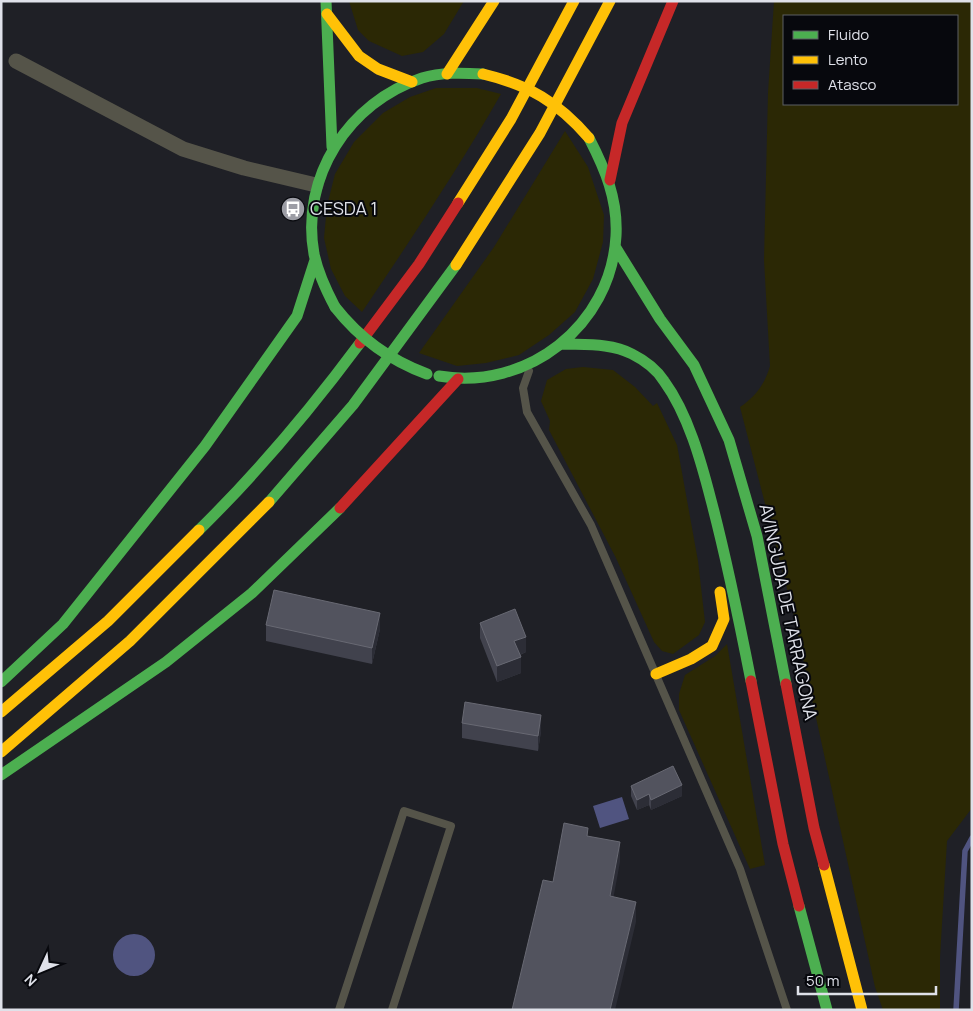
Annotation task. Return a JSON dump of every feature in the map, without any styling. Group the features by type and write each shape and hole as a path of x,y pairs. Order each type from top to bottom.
{"main road":[{"path":"326,1 332,147"},
{"path":"447,74 494,1"},
{"path":"1,712 108,621 237,493 327,388 429,248 511,119 574,1"},
{"path":"1,752 123,648 260,513 353,405 446,280 525,157 540,133 610,1"},
{"path":"610,180 622,124 673,1"},
{"path":"327,14 359,56 378,69 412,82"},
{"path":"447,74 483,74 514,81 542,94 568,114 589,138 601,158 610,180 617,214 616,248 606,284 598,301 576,331 562,344 532,363 503,374 473,379 458,379 427,374 408,368 374,349 353,330 326,292 312,245 311,215 316,186 320,172 332,147 342,133 366,108 396,89 412,82 447,74"},
{"name":"AVINGUDA DE TARRAGONA","path":"616,248 660,319 694,365 729,440 757,536 814,828 862,1010"},
{"path":"1,682 63,624 205,446 297,316 315,260"},
{"path":"562,344 612,346 632,354 648,365 663,379 674,396 699,453 725,551 783,844 827,1010"},
{"path":"1,775 166,662 252,593 339,509 458,379"},
{"path":"656,674 691,659 712,646 724,619 699,453"}],"street":[{"path":"16,61 183,149 244,168 316,186"}],"lane":[{"path":"532,363 523,388 527,412 592,525 740,869 787,1010"},
{"path":"339,1010 404,810 451,826 392,1010"}],"shaded area":[{"path":"349,1 464,1 444,34 423,52 402,56 369,41 358,30"},
{"path":"774,1 972,1 972,808 947,841 940,957 940,1010 883,1010 875,987 792,608 740,407 759,390 770,366 764,260 768,93"},
{"path":"436,88 477,88 501,94 416,232 362,312 345,296 331,269 324,238 327,206 335,174 354,142 383,113 410,97"},
{"path":"565,131 588,167 604,215 603,242 593,279 575,312 549,335 519,355 486,363 457,366 419,353 494,247"},
{"path":"583,367 613,370 635,387 653,406 657,403 677,445 698,561 705,622 699,635 673,654 662,651 654,642 616,558 549,430 550,421 541,401 547,380 566,369"},
{"path":"727,644 765,865 750,869 679,710 679,694 685,675 715,656"}],"water":[{"path":"622,797 629,819 600,828 593,806"},
{"path":"138,934 146,937 152,943 155,955 152,967 146,973 130,976 122,973 116,967 113,951 116,943 122,937"}],"building":[{"path":"274,590 380,613 372,648 266,625"},
{"path":"515,609 526,637 514,641 521,657 497,666 480,623"},
{"path":"465,702 541,715 538,736 462,723"},
{"path":"673,766 682,785 651,800 649,794 637,800 631,786"},
{"path":"564,823 588,828 587,836 620,842 610,896 636,902 610,1010 512,1010 543,880 553,882"}],"waterway":[{"path":"956,1010 965,851 972,838"}],"traffic: fast":[{"path":"326,1 332,147"},
{"path":"335,307 323,281 314,254 312,225 315,197 323,171 335,146 352,124 372,105 396,89 422,78 437,75 483,74"},
{"path":"439,376 472,378 503,373 532,362 559,345 581,324 599,298 611,268 616,236 616,222 613,197 600,161 589,138"},
{"path":"616,248 660,319 694,365 729,440 757,536 786,684"},
{"path":"1,682 63,624 205,446 297,316 315,260"},
{"path":"269,502 353,405 456,265"},
{"path":"335,307 365,339 400,362 427,374"},
{"path":"199,530 283,440 360,343"},
{"path":"562,344 607,346 632,354 654,369 680,408 693,438 717,523 751,681"},
{"path":"1,775 166,662 252,593 340,508"},
{"path":"799,906 827,1010"}],"traffic: slow":[{"path":"447,74 494,1"},
{"path":"458,203 511,119 574,1"},
{"path":"456,265 540,133 610,1"},
{"path":"327,14 359,56 378,69 412,82"},
{"path":"483,74 515,84 542,97 566,114 589,138"},
{"path":"1,752 130,641 269,502"},
{"path":"1,712 108,621 199,530"},
{"path":"656,674 691,659 712,646 724,619 720,592"},
{"path":"824,865 862,1010"}],"traffic: jam":[{"path":"610,180 622,123 673,1"},
{"path":"360,343 419,264 458,203"},
{"path":"340,508 458,379"},
{"path":"751,681 783,844 799,906"},
{"path":"786,684 814,828 824,865"}],"place":[{"name":"CESDA 1","path":"293,209"}]}
